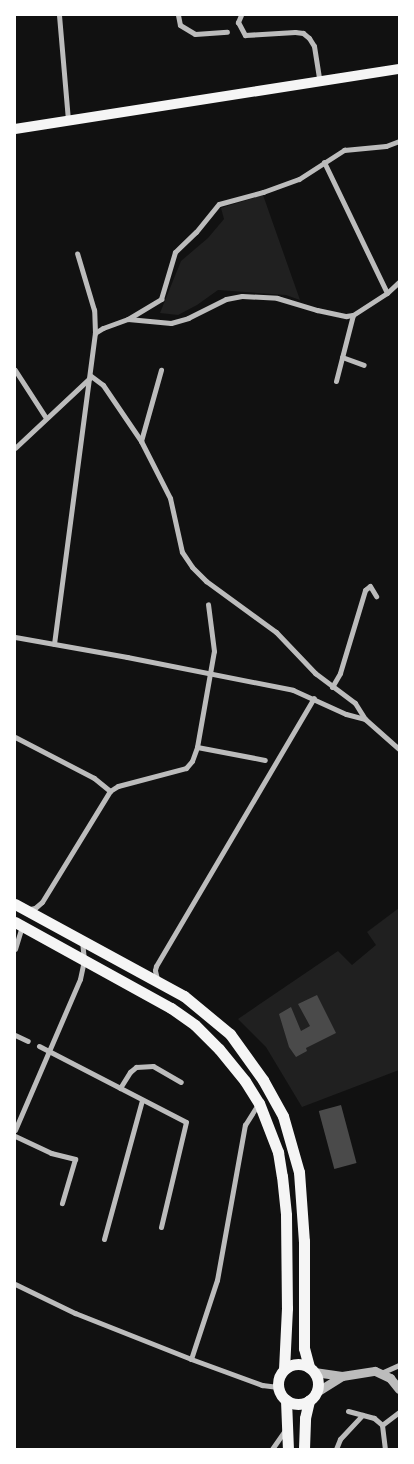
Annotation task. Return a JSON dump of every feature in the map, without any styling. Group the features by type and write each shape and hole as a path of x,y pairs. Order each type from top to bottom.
{"main road":[{"path":"15,129 399,69"},
{"path":"20,907 184,996 230,1034 264,1080 283,1116 299,1172 304,1241 304,1342 311,1370 317,1380 305,1418 304,1449"},
{"path":"19,924 171,1008 195,1025 219,1049 245,1080 259,1103 278,1152 286,1215 287,1308 284,1369"},
{"path":"288,1449 286,1400 278,1387 280,1374 284,1369 296,1364 311,1370"},
{"path":"286,1400 298,1404 312,1397"}],"street":[{"path":"60,15 68,121"},
{"path":"178,15 180,25 194,34 228,32"},
{"path":"241,15 238,22 245,35 295,32 303,33 309,38 314,46 320,82"},
{"path":"95,334 103,328 128,319 161,299 175,252 196,232 219,204 264,192 299,179 344,150 386,146 399,141"},
{"path":"324,162 387,293"},
{"path":"54,644 91,376 95,334 94,310 77,253"},
{"path":"128,319 171,323 188,318 226,300 242,296 278,298 317,310 346,316 353,315 387,293 399,282"},
{"path":"336,381 353,315"},
{"path":"342,357 364,365"},
{"path":"15,370 46,418"},
{"path":"141,441 161,370"},
{"path":"15,448 91,376"},
{"path":"91,376 103,385 141,441 170,498 182,552 192,567 206,581 276,632 332,687 355,703 365,718 399,749"},
{"path":"332,687 340,673 364,590 370,586 376,596"},
{"path":"20,907 35,908 42,902 110,790 118,786 186,768 192,761 214,651 208,604"},
{"path":"15,637 272,685 314,698 346,714 365,718"},
{"path":"158,982 156,966 314,698"},
{"path":"15,736 94,778 110,790"},
{"path":"196,747 265,760"},
{"path":"15,949 19,924"},
{"path":"15,1130 80,979 84,960 82,941"},
{"path":"15,1035 28,1041"},
{"path":"40,1046 186,1122 161,1227"},
{"path":"120,1088 130,1072 136,1067 153,1066 181,1082"},
{"path":"104,1239 142,1100"},
{"path":"191,1359 217,1280 245,1125 259,1103"},
{"path":"15,1136 51,1153 75,1159 62,1203"},
{"path":"15,1284 75,1313 191,1359 256,1383 278,1387"},
{"path":"381,1373 399,1365"},
{"path":"311,1370 342,1376 364,1372 381,1373 390,1378 399,1389"},
{"path":"312,1397 342,1376"},
{"path":"348,1411 374,1418 382,1425 385,1449"},
{"path":"382,1425 399,1412"},
{"path":"336,1449 340,1439 362,1415"},
{"path":"272,1449 288,1425"}],"shaded area":[{"path":"263,195 300,300 286,295 218,290 197,305 178,315 160,313 181,261 208,238 224,219 221,208"},
{"path":"399,908 399,1070 302,1107 266,1047 238,1019 338,951 352,965 376,945 367,932"}],"building":[{"path":"317,995 336,1033 306,1048 307,1051 296,1057 289,1047 279,1014 291,1007 301,1031 310,1026 298,1004"},
{"path":"341,1105 357,1163 334,1169 319,1111"}]}
